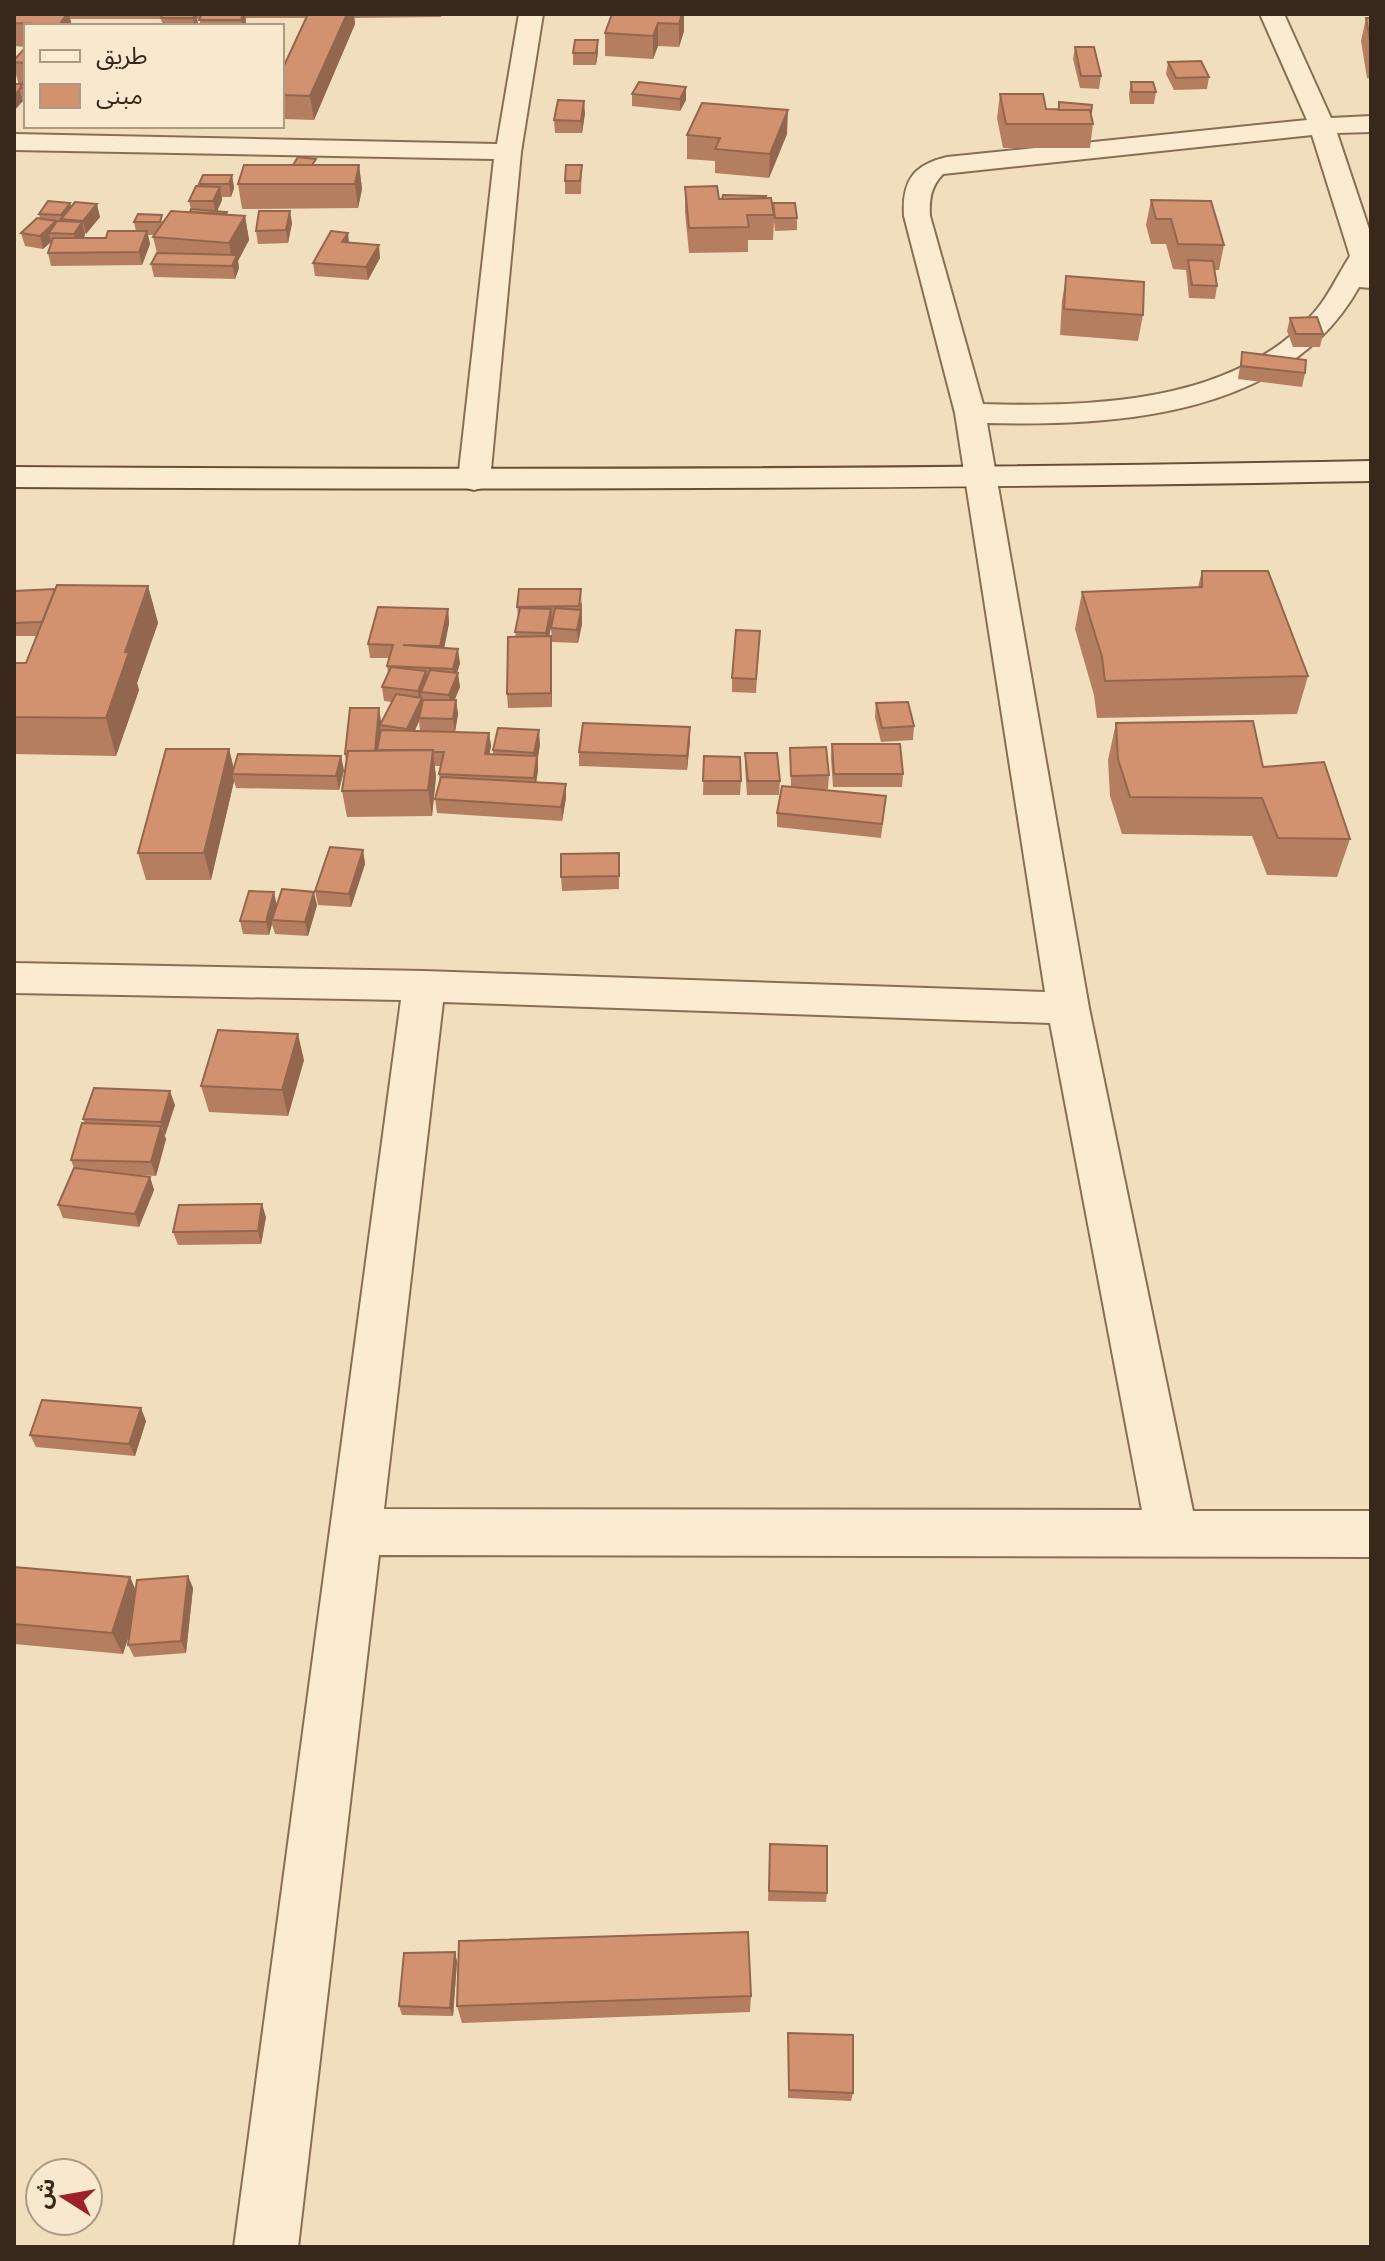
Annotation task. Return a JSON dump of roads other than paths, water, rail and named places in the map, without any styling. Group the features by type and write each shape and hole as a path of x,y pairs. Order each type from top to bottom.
{"street":[{"path":"474,480 508,152 531,14"},
{"path":"1272,14 1322,126 1368,251 1371,295"},
{"path":"1172,1535 1068,1008 970,413 917,216 917,189 927,173 947,165 1322,126 1371,124"},
{"path":"14,142 508,152"},
{"path":"970,413 1098,414 1141,409 1206,391 1248,374 1313,331 1332,310 1368,251"},
{"path":"14,477 474,480 981,478 1371,471"},
{"path":"14,978 424,986 1068,1008"},
{"path":"266,2247 424,986"},
{"path":"355,1532 1371,1534"}]}
